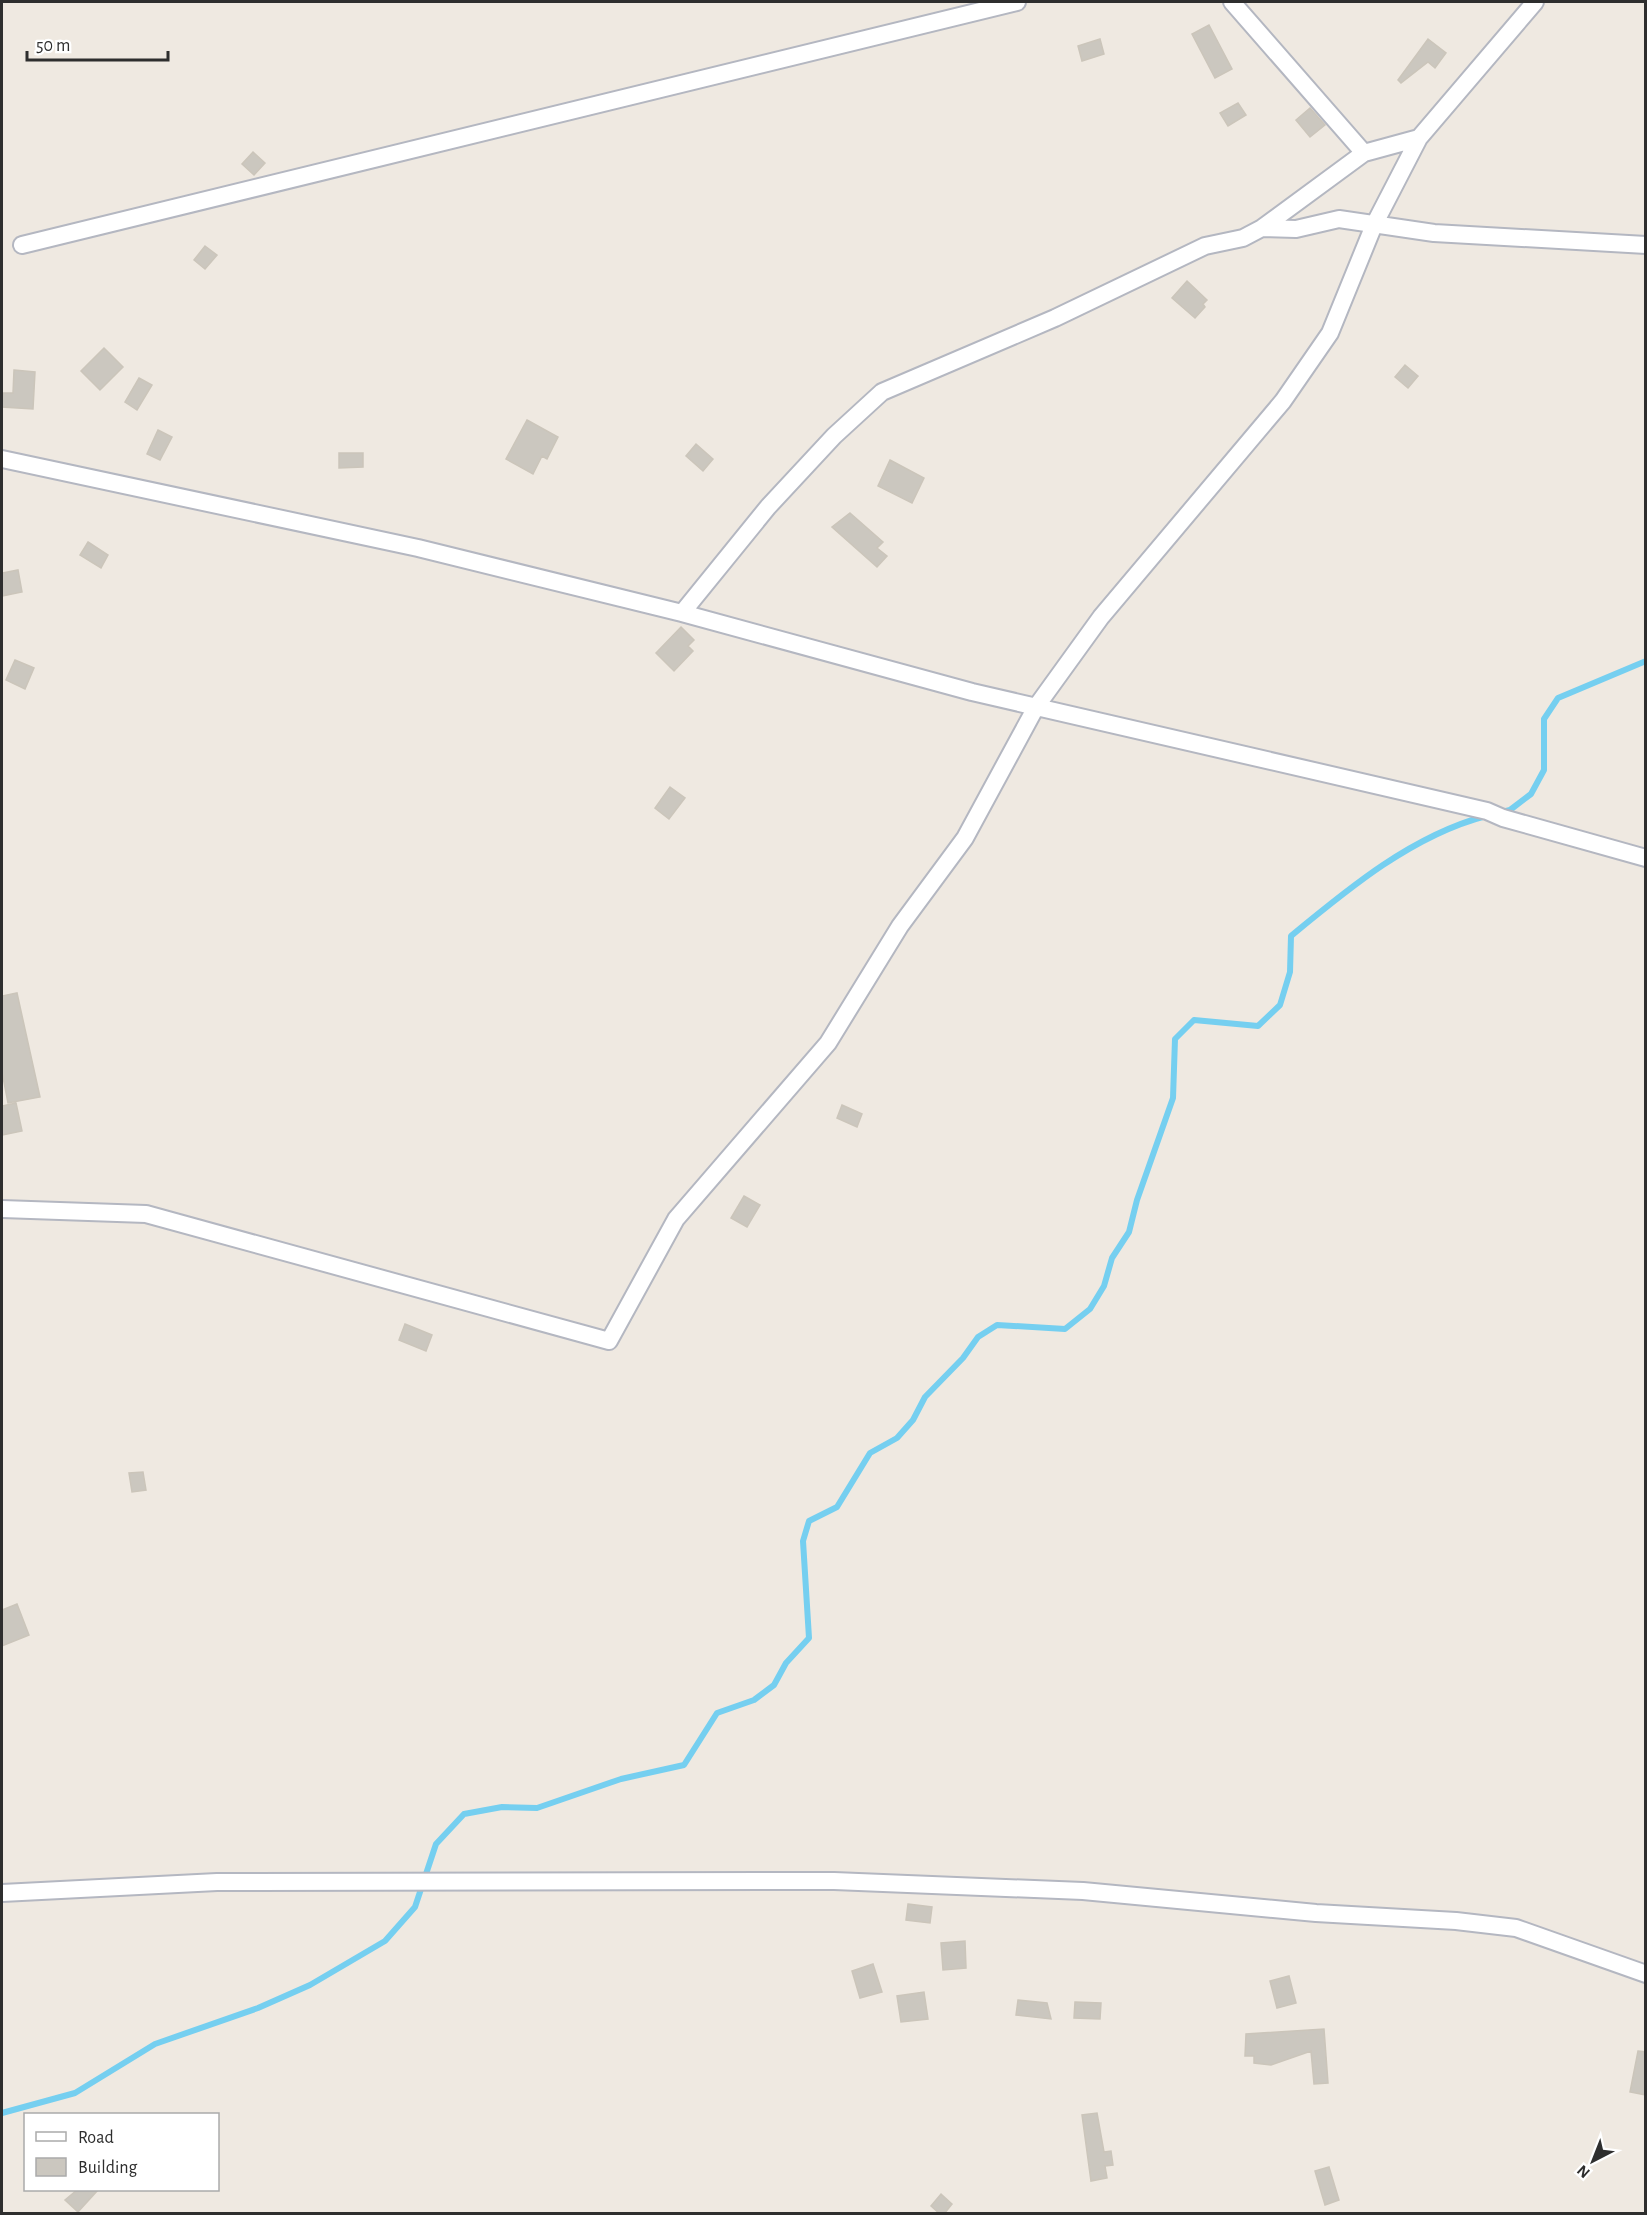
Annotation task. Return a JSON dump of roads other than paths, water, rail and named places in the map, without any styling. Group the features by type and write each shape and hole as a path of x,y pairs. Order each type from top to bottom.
{"street":[{"path":"22,245 1017,2"},
{"path":"1232,2 1364,153"},
{"path":"2,1209 146,1214 609,1341 676,1219 828,1043 900,926 965,838 1036,707 1101,617 1283,401 1330,333 1374,225 1419,138 1535,2"},
{"path":"682,613 768,507 834,436 882,392 1055,318 1205,246 1243,238 1262,228 1364,153 1419,138"},
{"path":"1262,228 1296,229 1339,219 1374,225 1559,242 1646,245"},
{"path":"2,459 418,548 682,613 972,692 1487,811 1503,818 1646,858"},
{"path":"2,1893 217,1882 834,1881 1083,1891 1316,1913 1456,1921 1516,1928 1646,1974"}],"waterway":[{"path":"1502,812 1510,810 1531,794 1544,770 1544,719 1558,698 1646,661"},
{"path":"2,2113 75,2093 155,2044 258,2008 310,1985 385,1941 415,1907 436,1844 464,1814 502,1807 537,1808 621,1779 684,1765 717,1713 754,1700 774,1685 786,1663 809,1638 803,1541 809,1521 837,1507 870,1453 897,1438 913,1420 925,1397 963,1358 978,1337 997,1325 1065,1329 1090,1309 1104,1286 1112,1258 1129,1232 1137,1200 1173,1098 1175,1039 1194,1020 1258,1026 1280,1005 1290,972 1291,936 1383,865 1433,836 1486,816"}]}
